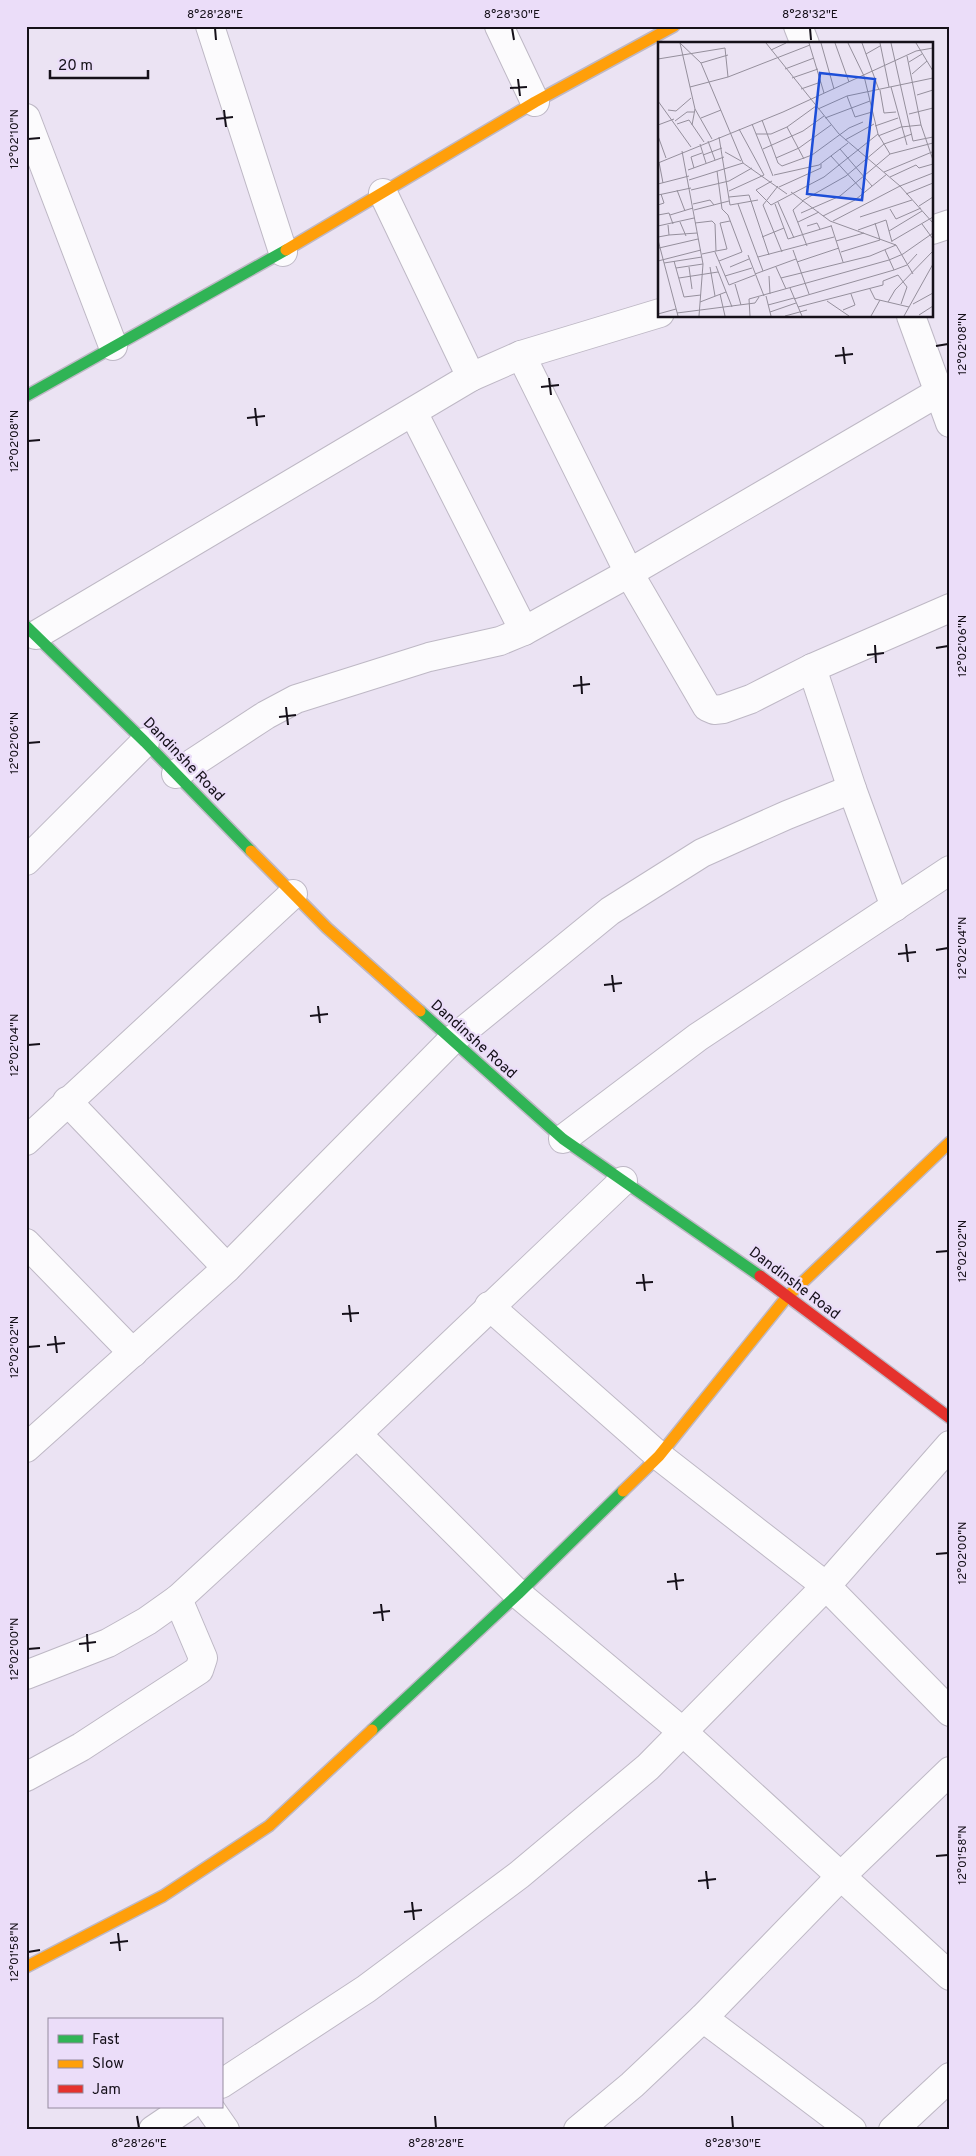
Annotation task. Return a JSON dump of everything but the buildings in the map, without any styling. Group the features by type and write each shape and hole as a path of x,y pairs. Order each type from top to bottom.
{"street":[{"path":"210,26 283,252"},
{"path":"499,26 535,102"},
{"path":"26,396 283,252 535,102 674,26"},
{"path":"798,26 804,42"},
{"path":"26,118 31,147 113,346"},
{"path":"383,193 471,377"},
{"path":"934,229 950,224"},
{"path":"31,630 471,377 521,355 658,314"},
{"path":"912,318 950,423"},
{"path":"521,355 629,573 707,707 714,710 723,709 751,699 812,668 950,608"},
{"path":"176,774 296,699 429,657 500,641 524,631 629,573 939,392"},
{"path":"413,412 524,631"},
{"name":"Dandinshe Road","path":"31,630 145,742 327,928 451,1041 563,1139 714,1243 950,1418"},
{"path":"812,668 852,789 896,907"},
{"path":"26,861 145,742"},
{"path":"26,1448 227,1268 451,1041 610,911 702,853 787,815 852,789"},
{"path":"563,1139 698,1036 950,870"},
{"path":"26,1141 67,1101 293,894"},
{"path":"67,1101 227,1268"},
{"path":"26,1967 163,1896 270,1826 518,1594 659,1456 786,1298 950,1142"},
{"path":"26,1675 108,1643 147,1621 178,1599 357,1434 489,1306 623,1181"},
{"path":"26,1243 133,1352"},
{"path":"489,1306 659,1456 826,1586 950,1712"},
{"path":"357,1434 518,1594 683,1732 950,1976"},
{"path":"222,2083 366,1989 519,1875 648,1766 826,1586 950,1445"},
{"path":"26,1777 81,1747 199,1670 203,1658 178,1599"},
{"path":"578,2130 632,2085 704,2018 841,1876 950,1771"},
{"path":"704,2018 852,2130"},
{"path":"893,2130 950,2077"},
{"path":"153,2130 185,2108"},
{"path":"210,2108 226,2130"}],"traffic: fast":[{"path":"26,396 286,250"},
{"path":"26,626 145,742 251,851"},
{"path":"420,1011 563,1139 760,1276"},
{"path":"372,1730 518,1594 623,1491"}],"traffic: slow":[{"path":"286,250 535,102 674,26"},
{"path":"251,851 327,928 420,1011"},
{"path":"623,1491 659,1456 786,1298 950,1142"},
{"path":"26,1967 163,1896 269,1826 372,1730"}],"traffic: jam":[{"path":"760,1276 950,1418"}]}
